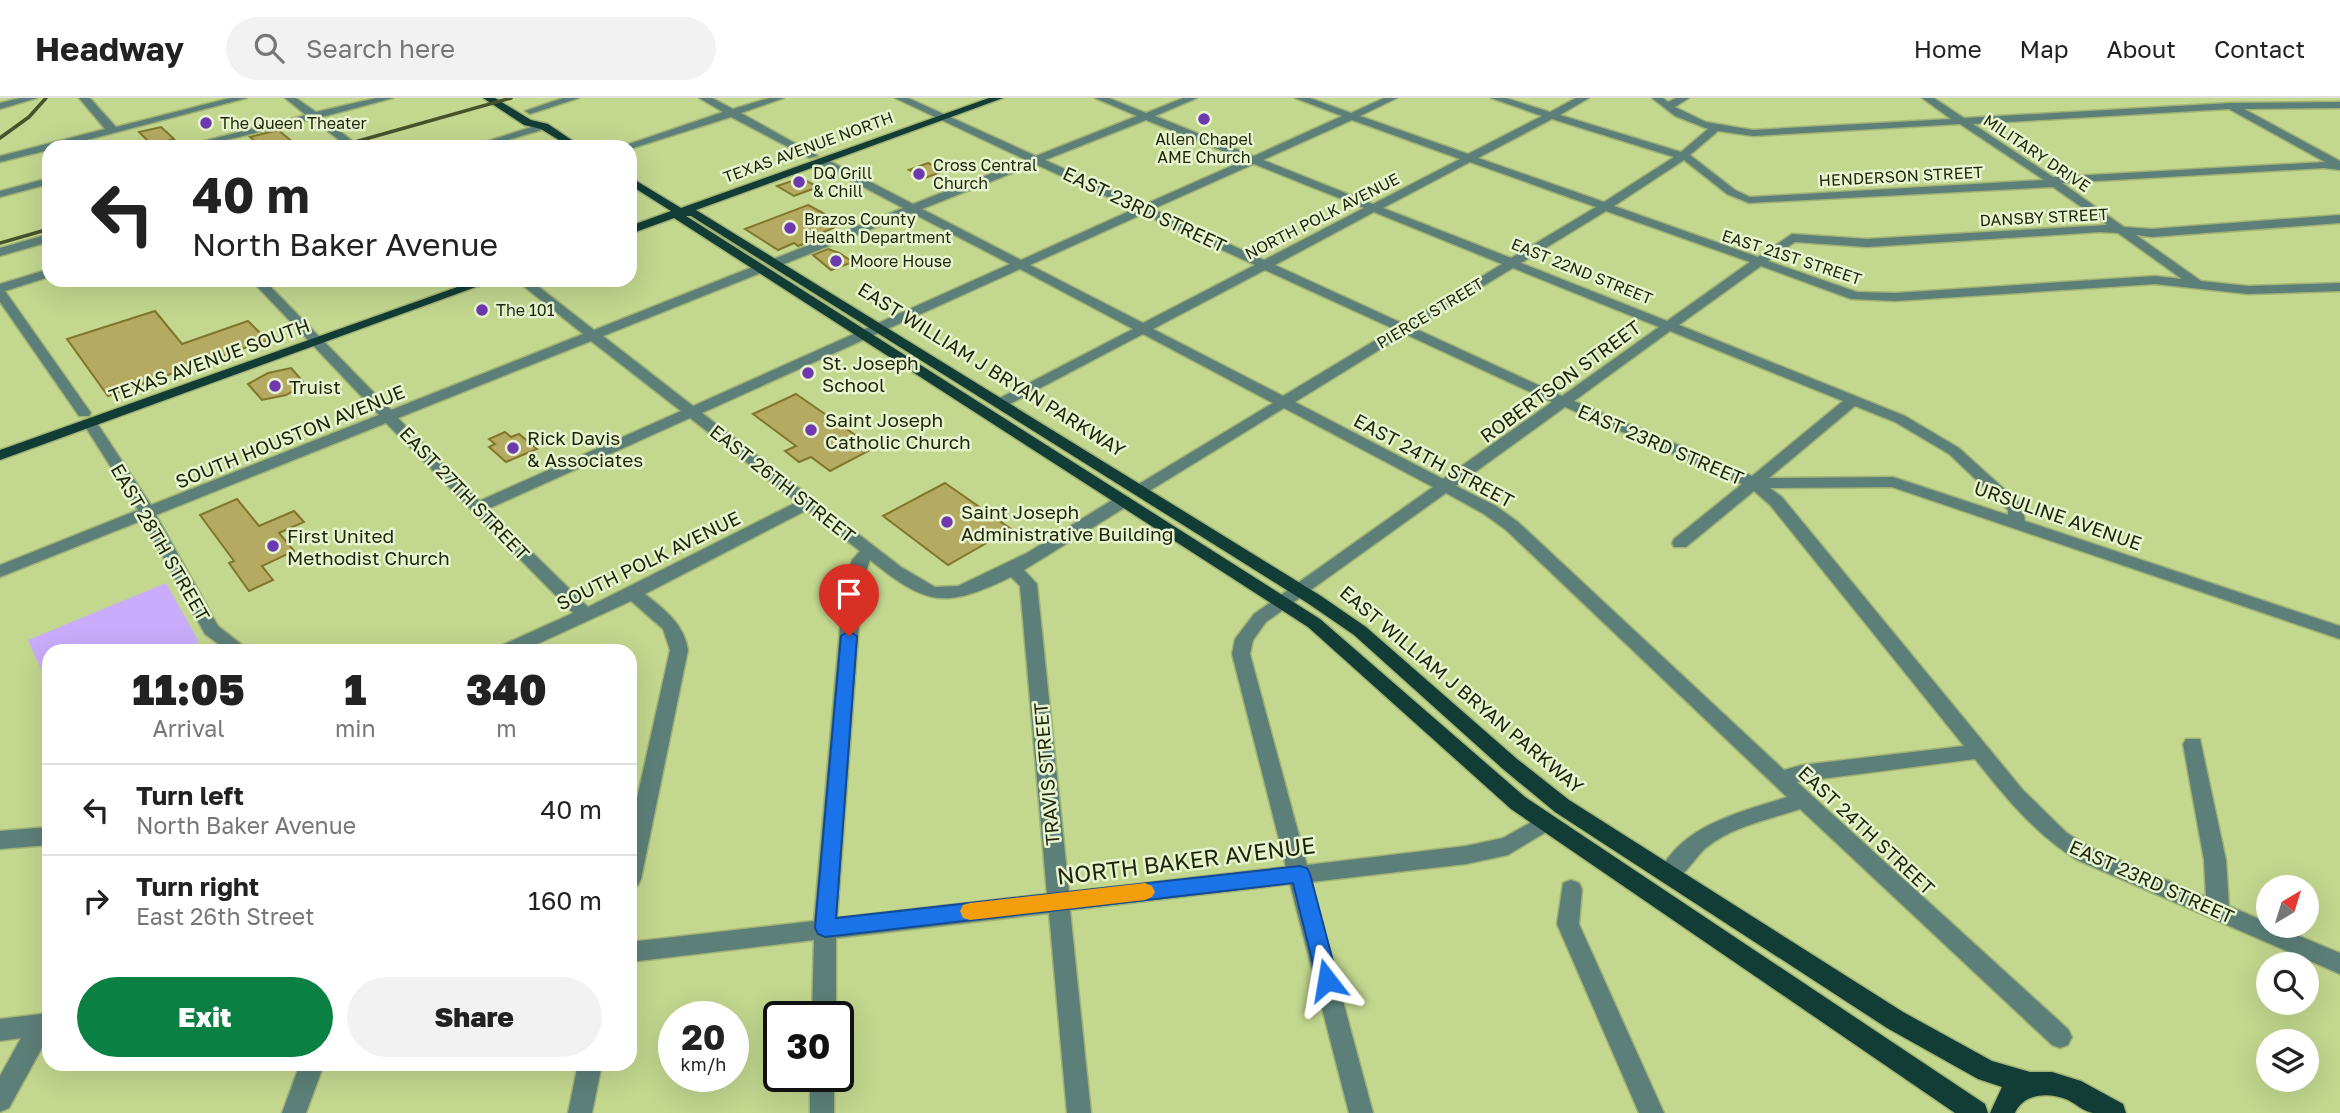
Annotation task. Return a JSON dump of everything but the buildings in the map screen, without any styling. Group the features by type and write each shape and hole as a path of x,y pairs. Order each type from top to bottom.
{"main road":[{"path":"488,98 528,123 544,126 565,140"},
{"path":"509,98 543,119 544,126"},
{"name":"TEXAS AVENUE NORTH","path":"939,116 977,98"},
{"name":"TEXAS AVENUE NORTH","path":"637,219 676,209 939,116 999,98"},
{"name":"EAST WILLIAM J BRYAN PARKWAY","path":"637,184 676,209 680,218 878,327 1140,490 1291,597 1491,781 1545,822 1902,1060 1976,1113"},
{"name":"TEXAS AVENUE NORTH","path":"637,227 676,209"},
{"name":"EAST WILLIAM J BRYAN PARKWAY","path":"766,266 862,334 1123,501 1291,597 1360,631 1539,789 1925,1040 1987,1071 2030,1084 2052,1083 2072,1089 2115,1113"},
{"path":"428,297 447,287"},
{"path":"428,297 464,287"},
{"name":"TEXAS AVENUE SOUTH","path":"0,455 87,418 428,297"},
{"name":"TEXAS AVENUE SOUTH","path":"0,443 87,418"},
{"path":"2002,1113 2010,1096 2030,1084"}],"street":[{"path":"0,106 32,98"},
{"path":"83,98 110,125 111,131"},
{"path":"75,140 242,98"},
{"path":"290,98 345,140"},
{"path":"213,140 311,115 356,98"},
{"path":"203,140 388,98"},
{"path":"530,111 574,98"},
{"name":"EAST 24TH STREET","path":"704,98 1444,489 1490,510 1512,526 1780,779 2060,1037"},
{"path":"637,143 779,98"},
{"name":"EAST 23RD STREET","path":"900,98 1564,402 1754,484 1776,501 2016,796 2060,839 2084,853 2340,964"},
{"name":"EAST 22ND STREET","path":"1100,98 1900,419 1954,451 2016,509 2017,522"},
{"name":"SOUTH HOUSTON AVENUE","path":"0,571 1192,98"},
{"name":"EAST 21ST STREET","path":"1300,98 1839,292 1866,298 2155,280 2248,290 2340,287"},
{"path":"477,508 1392,98"},
{"path":"1496,98 1683,156"},
{"name":"NORTH POLK AVENUE","path":"1001,403 1584,98"},
{"path":"1657,98 1679,116 1715,128 1775,133 2231,106 2340,105"},
{"path":"1667,107 1684,98"},
{"name":"MILITARY DRIVE","path":"1927,98 2054,181 2197,284"},
{"path":"2215,98 2340,166"},
{"path":"497,140 544,126"},
{"name":"PIERCE STREET","path":"1140,490 1604,207 1683,156 1715,128"},
{"path":"0,159 42,148"},
{"name":"HENDERSON STREET","path":"1683,156 1704,167 1733,195 1749,200 2340,166"},
{"path":"0,194 42,183"},
{"name":"DANSBY STREET","path":"1757,263 1791,238 1867,243 2121,230 2152,233 2340,219"},
{"path":"0,251 42,239"},
{"name":"ROBERTSON STREET","path":"1361,1113 1241,654 1244,639 1251,629 1291,597 1757,263"},
{"path":"0,290 42,275"},
{"name":"EAST 27TH STREET","path":"264,287 477,508 586,615"},
{"name":"EAST 26TH STREET","path":"531,287 870,551 860,560 853,583 825,928 824,1001"},
{"name":"EAST 28TH STREET","path":"0,290 87,418 147,513 211,630 231,644"},
{"path":"1680,543 1854,400"},
{"name":"URSULINE AVENUE","path":"1754,484 1894,482 2340,633"},
{"path":"870,551 917,586 943,594 978,587 1123,501"},
{"name":"SOUTH POLK AVENUE","path":"522,644 634,593 807,503"},
{"name":"TRAVIS STREET","path":"1011,568 1028,584 1079,1113"},
{"path":"634,593 672,626 679,638 679,650 637,846"},
{"path":"2193,744 2215,860 2218,911"},
{"path":"1780,779 1802,773 1982,751"},
{"path":"1669,874 1688,849 1710,831 1803,800"},
{"name":"NORTH BAKER AVENUE","path":"637,951 1466,855 1508,846 1545,822"},
{"path":"0,840 42,837"},
{"path":"1571,888 1568,924 1652,1113"},
{"path":"0,1030 42,1024"},
{"path":"0,1100 42,1029"},
{"path":"294,1113 309,1071"},
{"path":"580,1113 589,1071"},
{"path":"822,1092 822,1113"}],"shaded area":[{"path":"166,583 199,642 42,644 42,672 28,640"}],"railway":[{"path":"0,138 29,117 46,98"},
{"path":"362,140 511,98"},
{"path":"0,243 42,231"}],"slow traffic":[{"path":"970,911 1145,892"}],"place":[{"name":"Allen Chapel AME Church","path":"1204,119"},
{"name":"The Queen Theater","path":"206,123"},
{"name":"Cross Central Church","path":"919,174"},
{"name":"DQ Grill & Chill","path":"799,182"},
{"name":"Brazos County Health Department","path":"790,228"},
{"name":"Moore House","path":"836,261"},
{"name":"The 101","path":"482,310"},
{"name":"St. Joseph School","path":"808,373"},
{"name":"Truist","path":"275,386"},
{"name":"Saint Joseph Catholic Church","path":"811,430"},
{"name":"Rick Davis & Associates","path":"513,448"},
{"name":"Saint Joseph Administrative Building","path":"947,522"},
{"name":"First United Methodist Church","path":"273,546"}],"route":[{"path":"849,636 825,928 1300,874 1327,980"}]}
